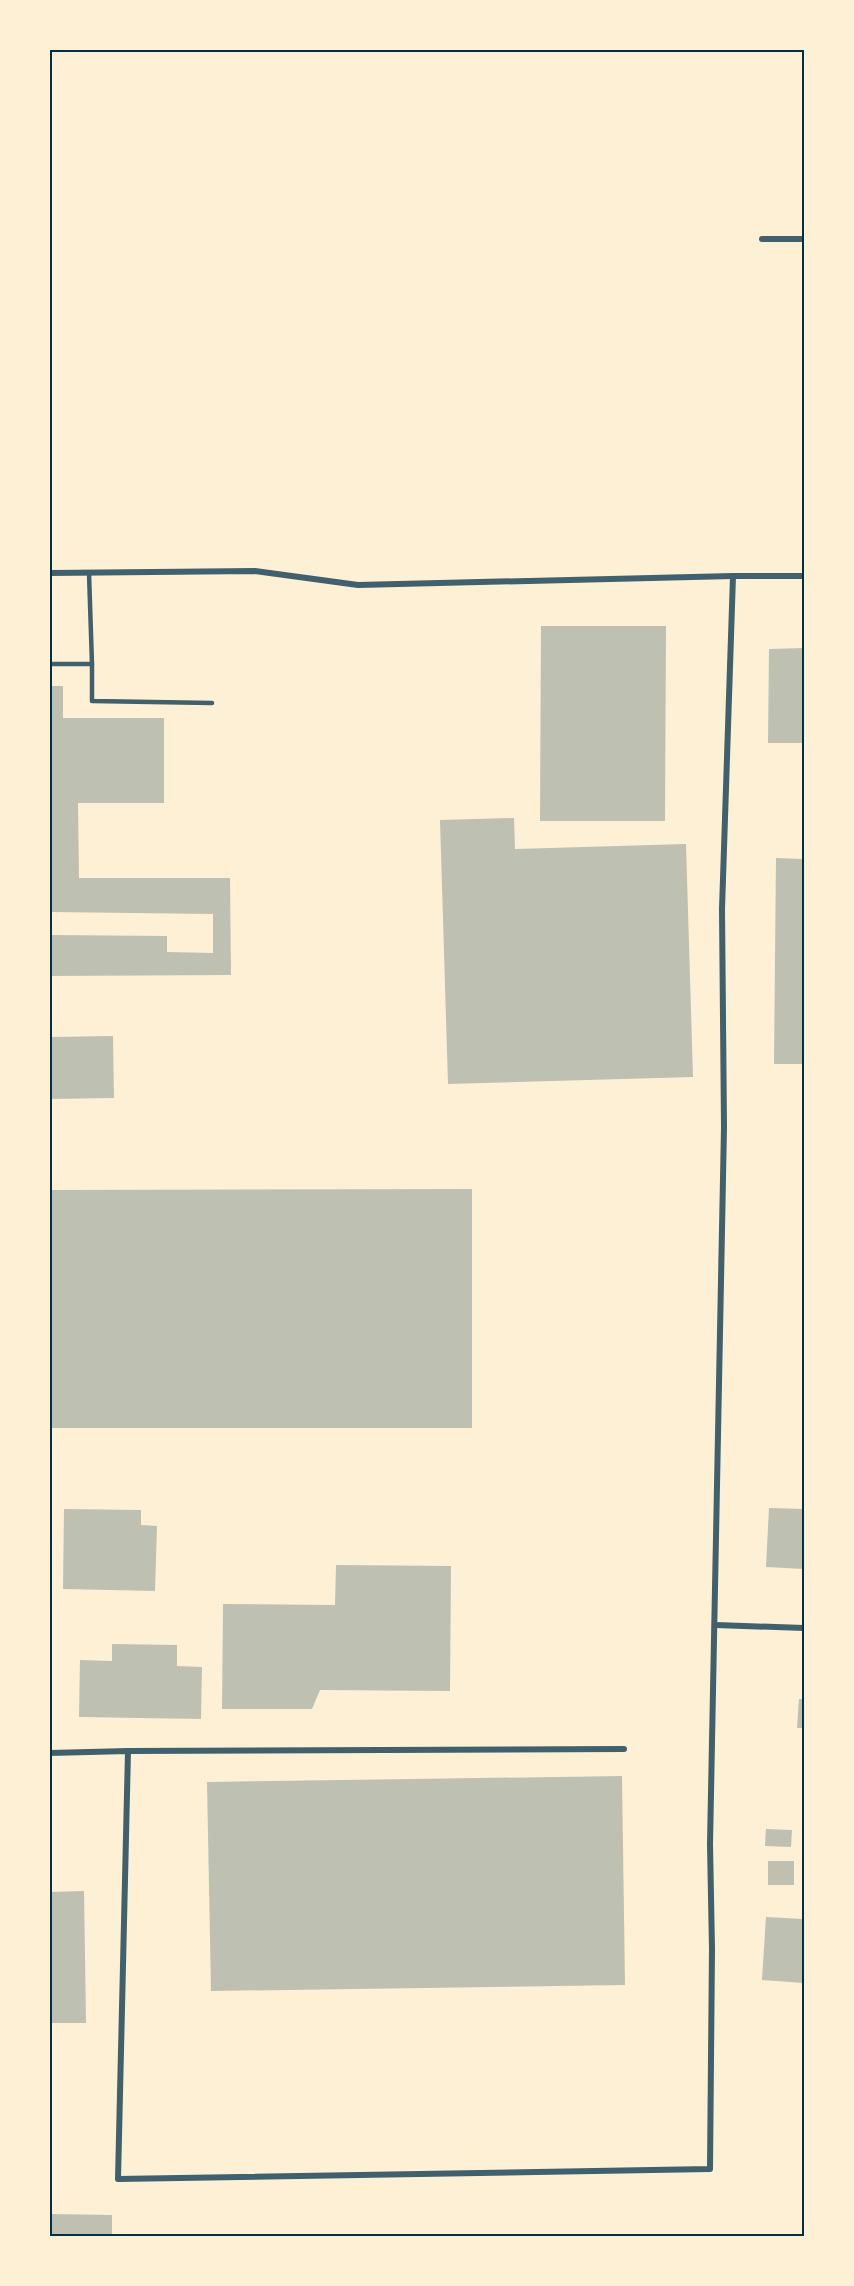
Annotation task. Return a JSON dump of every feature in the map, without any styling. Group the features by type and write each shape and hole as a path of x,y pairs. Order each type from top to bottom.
{"street":[{"path":"762,239 804,239"},
{"path":"50,573 255,571 358,585 804,576"},
{"path":"128,1751 118,2179 710,2169 712,1949 710,1844 724,1127 722,909 733,576"},
{"path":"716,1625 804,1628"},
{"path":"50,1753 624,1749"}],"lane":[{"path":"89,573 92,701 212,703"},
{"path":"50,664 92,664"}],"building":[{"path":"541,626 666,626 665,821 540,821"},
{"path":"804,648 804,743 768,743 769,649"},
{"path":"50,686 63,686 63,718 164,718 164,803 78,803 79,878 230,878 231,975 50,976 50,935 167,936 167,952 213,953 213,914 50,912"},
{"path":"514,818 515,849 686,844 693,1077 448,1084 440,820"},
{"path":"776,858 804,859 804,1064 774,1064"},
{"path":"113,1036 114,1098 50,1099 50,1037"},
{"path":"472,1189 472,1428 50,1428 50,1190"},
{"path":"769,1508 804,1509 804,1569 766,1567"},
{"path":"64,1509 141,1510 141,1525 157,1526 155,1591 63,1589"},
{"path":"336,1565 451,1566 450,1691 320,1690 312,1709 222,1709 223,1604 335,1605"},
{"path":"112,1644 177,1645 177,1666 202,1667 201,1719 79,1717 80,1660 112,1661"},
{"path":"799,1699 804,1699 804,1728 797,1728"},
{"path":"622,1776 625,1985 211,1991 207,1782"},
{"path":"766,1829 792,1830 791,1847 765,1846"},
{"path":"768,1861 794,1861 794,1885 768,1885"},
{"path":"84,1891 86,2023 50,2023 50,1892"},
{"path":"766,1917 804,1919 804,1983 762,1980"},
{"path":"50,2214 112,2215 112,2236 50,2236"}]}
